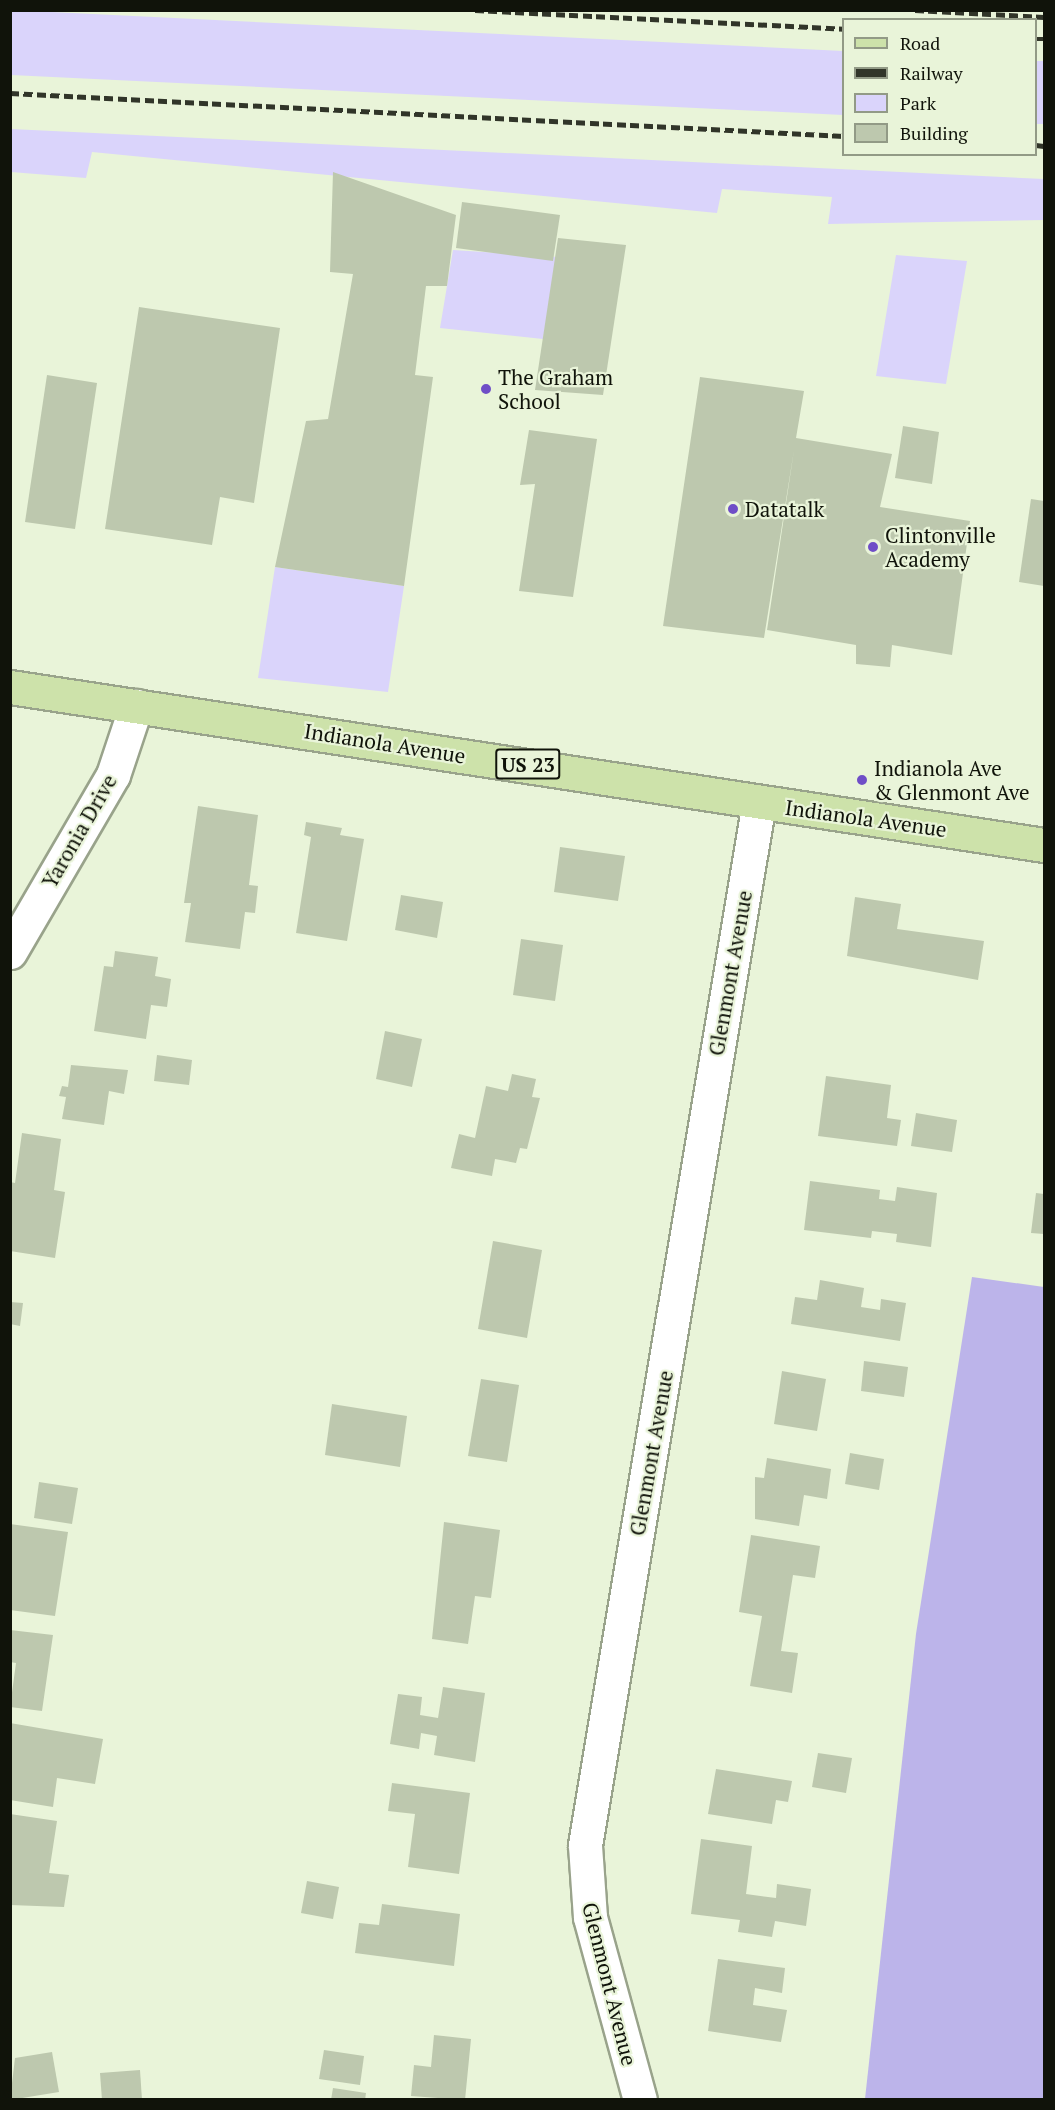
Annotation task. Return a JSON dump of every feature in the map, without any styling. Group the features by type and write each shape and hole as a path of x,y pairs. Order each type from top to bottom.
{"main road":[{"name":"Indianola Avenue","path":"10,687 1044,845"}],"street":[{"name":"Yaronia Drive","path":"10,952 112,775 136,705"},
{"name":"Glenmont Avenue","path":"640,2100 590,1917 585,1845 759,802"}],"green space":[{"path":"11,10 842,51 842,115 11,75"},
{"path":"1037,61 1044,61 1044,124 1037,124"},
{"path":"11,129 1044,179 1044,220 828,224 832,197 722,189 717,213 92,152 86,178 11,172"},
{"path":"453,250 557,257 543,339 440,328"},
{"path":"896,255 967,261 946,384 876,376"},
{"path":"275,567 404,586 388,692 258,678"}],"shaded area":[{"path":"972,1277 1044,1287 1044,2099 865,2099 916,1634"}],"building":[{"path":"333,172 456,215 447,286 426,286 415,375 433,377 404,586 275,567 306,421 328,419 353,274 330,272"},
{"path":"462,202 560,215 553,261 456,248"},
{"path":"558,238 626,245 603,395 535,390"},
{"path":"139,307 280,328 254,503 220,497 212,545 105,529"},
{"path":"47,375 97,383 75,529 25,522"},
{"path":"700,377 804,391 796,438 892,454 880,507 970,521 952,655 892,645 890,667 856,664 856,645 767,630 794,450 764,638 663,626"},
{"path":"903,426 939,432 932,484 895,478"},
{"path":"529,430 597,439 573,597 519,591 535,484 520,485"},
{"path":"1031,499 1044,501 1044,586 1019,582"},
{"path":"198,806 258,815 249,885 258,886 255,913 245,912 240,949 185,942 191,903 184,903"},
{"path":"306,822 342,828 340,835 364,839 347,941 296,933 311,837 304,835"},
{"path":"560,847 625,856 618,901 554,892"},
{"path":"401,895 443,902 437,938 395,930"},
{"path":"855,897 901,904 897,929 984,941 978,980 847,956"},
{"path":"521,939 563,945 555,1001 513,995"},
{"path":"115,951 158,957 155,976 171,979 167,1007 151,1005 146,1039 94,1031 104,966 113,967"},
{"path":"385,1031 422,1039 412,1087 376,1079"},
{"path":"157,1055 192,1060 189,1085 154,1081"},
{"path":"71,1065 128,1070 124,1094 109,1091 104,1125 62,1119 66,1097 59,1096 62,1086 68,1087"},
{"path":"512,1074 536,1079 532,1097 540,1098 527,1149 520,1148 516,1163 495,1159 492,1176 451,1168 459,1134 475,1138 486,1086 508,1091"},
{"path":"826,1076 891,1085 887,1118 901,1120 897,1146 818,1136"},
{"path":"916,1113 957,1120 952,1152 911,1146"},
{"path":"22,1133 61,1139 54,1190 65,1192 55,1258 10,1251 10,1182 15,1183"},
{"path":"810,1181 880,1190 879,1199 895,1201 897,1187 937,1193 931,1247 896,1242 897,1234 872,1231 871,1238 804,1230"},
{"path":"1036,1193 1044,1194 1044,1234 1031,1233"},
{"path":"493,1241 542,1250 527,1338 478,1329"},
{"path":"820,1280 864,1288 861,1307 880,1310 881,1299 906,1303 900,1341 791,1324 795,1297 817,1300"},
{"path":"10,1302 23,1303 20,1326 10,1324"},
{"path":"864,1361 908,1367 904,1397 861,1391"},
{"path":"782,1371 826,1379 817,1431 774,1424"},
{"path":"481,1379 519,1385 507,1462 468,1456"},
{"path":"332,1404 407,1416 400,1467 325,1455"},
{"path":"850,1453 884,1459 879,1490 845,1484"},
{"path":"767,1458 831,1469 827,1499 804,1495 799,1526 755,1519 755,1477 764,1478"},
{"path":"39,1482 78,1488 72,1524 34,1518"},
{"path":"444,1522 500,1530 491,1598 475,1596 468,1644 432,1639"},
{"path":"10,1524 68,1532 55,1616 10,1610"},
{"path":"751,1535 820,1546 815,1578 793,1575 781,1651 798,1653 792,1693 750,1686 762,1616 739,1612"},
{"path":"10,1630 53,1635 42,1711 10,1707 16,1663 10,1662"},
{"path":"443,1687 485,1693 475,1762 434,1755 437,1736 421,1733 419,1749 390,1744 398,1694 422,1697 420,1715 438,1718"},
{"path":"10,1723 103,1739 95,1784 57,1778 53,1807 10,1800"},
{"path":"818,1753 852,1758 846,1793 812,1787"},
{"path":"716,1769 792,1781 788,1802 776,1800 772,1824 708,1814"},
{"path":"392,1783 470,1793 459,1874 408,1867 415,1814 388,1811"},
{"path":"10,1814 57,1821 49,1873 69,1875 64,1907 10,1905"},
{"path":"701,1839 752,1846 746,1894 776,1898 777,1884 811,1889 806,1926 775,1921 772,1937 738,1932 740,1920 691,1914"},
{"path":"307,1881 339,1887 333,1919 301,1913"},
{"path":"382,1904 460,1914 454,1966 355,1953 359,1923 379,1925"},
{"path":"718,1959 785,1968 782,1993 755,1988 753,2005 787,2010 781,2042 708,2031"},
{"path":"434,2035 471,2039 465,2100 411,2096 414,2065 431,2067"},
{"path":"324,2050 364,2056 360,2085 319,2079"},
{"path":"52,2052 59,2092 10,2100 15,2058"},
{"path":"140,2070 142,2100 102,2100 100,2073"},
{"path":"333,2088 366,2093 365,2100 331,2100"}],"railway":[{"path":"475,10 842,29"},
{"path":"915,10 1044,17"},
{"path":"1037,39 1044,39"},
{"path":"10,93 842,136"},
{"path":"1037,145 1044,146"}],"place":[{"name":"The Graham School","path":"486,389"},
{"name":"Datatalk","path":"733,509"},
{"name":"Clintonville Academy","path":"873,547"},
{"name":"Indianola Ave & Glenmont Ave","path":"862,780"}]}
